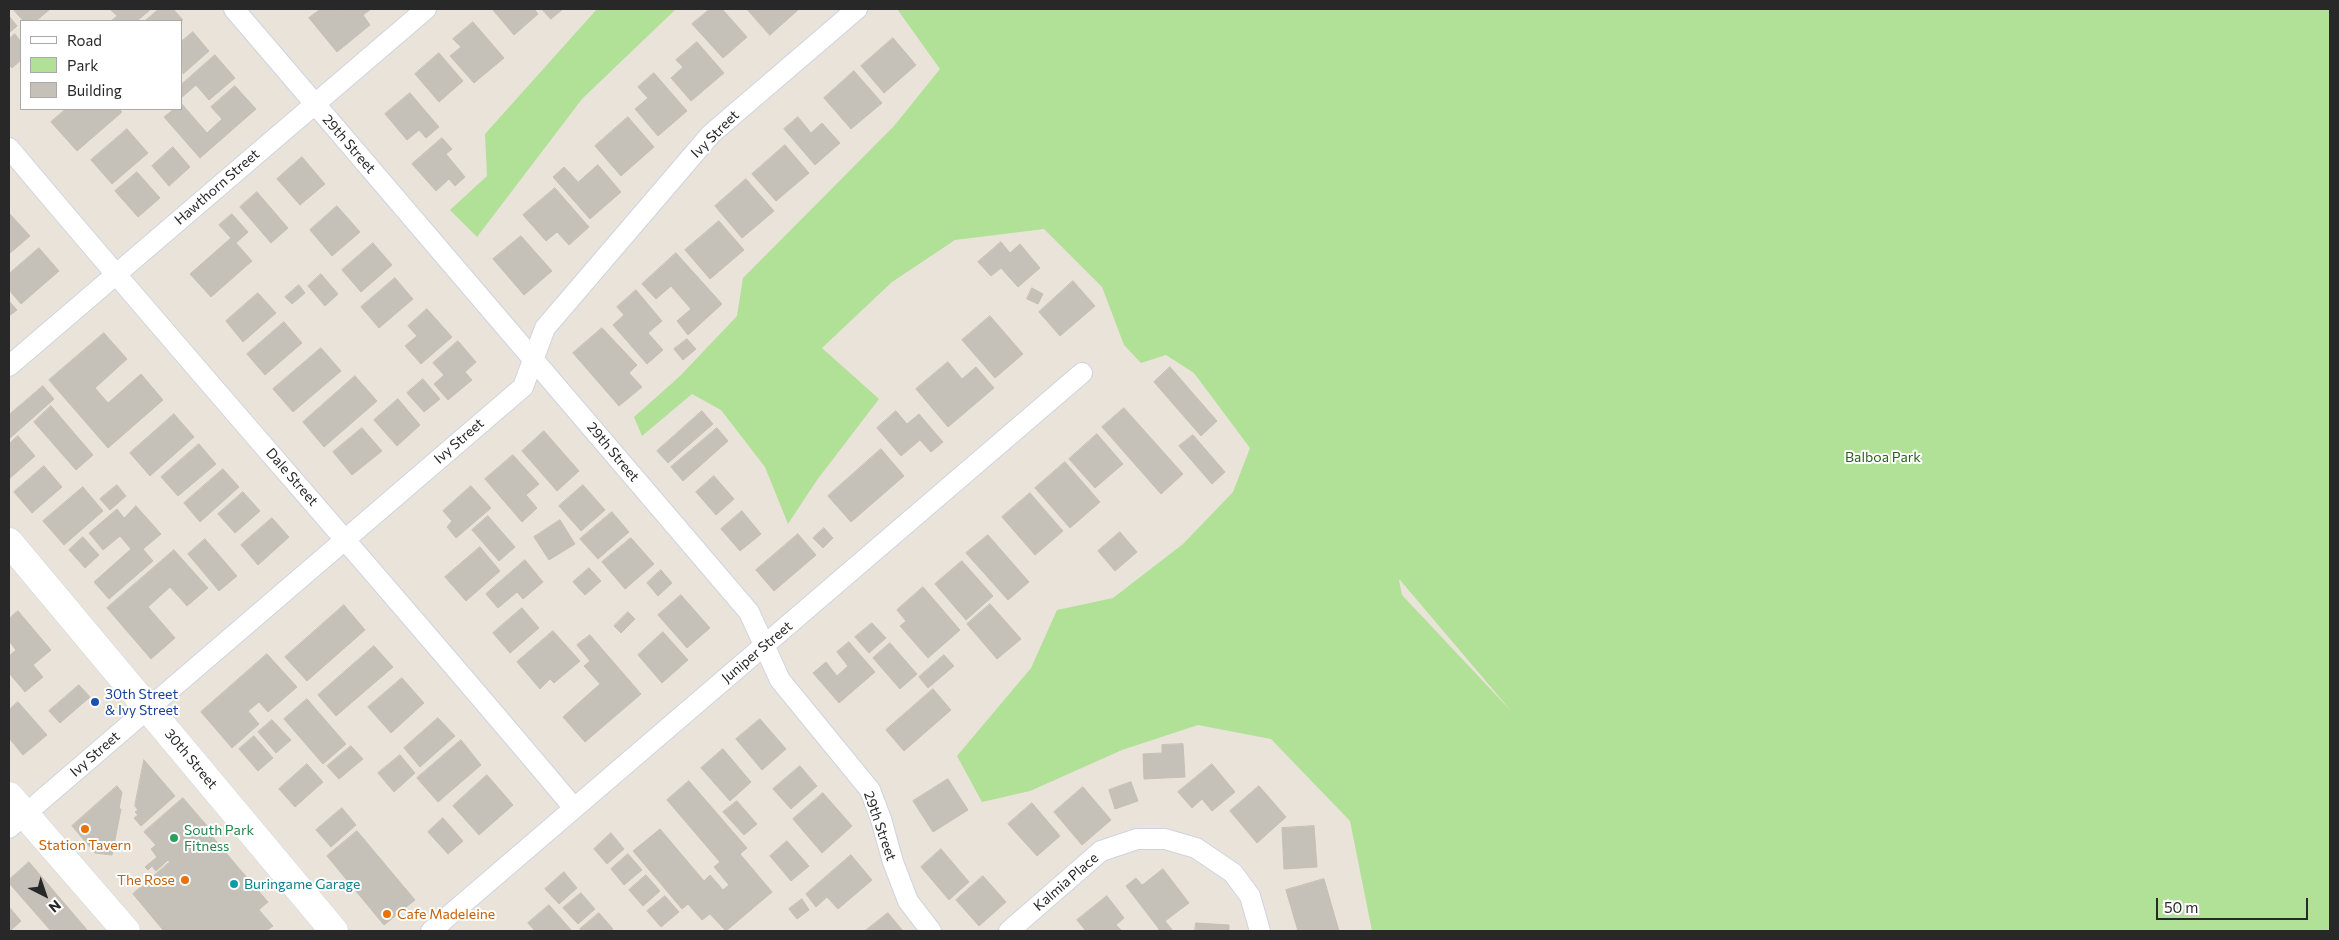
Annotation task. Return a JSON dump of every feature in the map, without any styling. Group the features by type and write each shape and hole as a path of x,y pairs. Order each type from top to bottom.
{"street":[{"name":"29th Street","path":"234,9 749,612 780,680 870,790 881,819 893,862 908,901 931,931"},
{"name":"Hawthorn Street","path":"9,366 426,9"},
{"name":"Ivy Street","path":"14,813 148,708 523,387 545,328 711,134 857,9"},
{"name":"Dale Street","path":"9,148 115,275 346,539 574,808"},
{"name":"Juniper Street","path":"431,931 1082,373"},
{"name":"30th Street","path":"9,542 334,931"},
{"path":"14,813 126,931"},
{"name":"Kalmia Place","path":"1009,931 1101,852 1137,839 1165,839 1196,848 1233,873 1250,896 1260,931"}],"green space":[{"path":"597,9 676,9 582,99 477,237 450,210 487,176 485,134"},
{"name":"Balboa Park","path":"897,9 2330,9 2330,931 1372,931 1350,821 1271,739 1198,725 1122,750 1030,791 982,802 957,756 1031,668 1057,610 1113,598 1183,544 1233,492 1250,448 1194,373 1166,355 1141,363 1124,345 1102,287 1044,229 955,240 892,282 822,348 879,399 817,480 788,524 765,467 721,410 692,394 642,436 634,417 680,376 737,316 743,278 894,126 940,69","holes":["1400,580 1512,712 1402,595"]}],"building":[{"path":"13,9 50,9 37,20 23,20"},
{"path":"110,9 151,9 138,20 112,20 117,16"},
{"path":"159,9 173,9 183,20 182,20 146,20"},
{"path":"321,9 334,9 336,11 339,9 371,9 363,15 370,25 337,52 309,18"},
{"path":"534,9 538,14 514,35 493,10"},
{"path":"542,9 563,9 551,19"},
{"path":"710,9 722,9 747,37 723,58 692,24"},
{"path":"747,9 799,9 770,35"},
{"path":"9,16 17,26 9,33"},
{"path":"473,22 504,58 474,83 450,56 461,47 453,39"},
{"path":"193,32 209,51 183,74 182,58 182,41"},
{"path":"15,34 20,41 20,61 12,68 9,65 9,39"},
{"path":"893,38 916,65 884,93 861,66"},
{"path":"697,42 724,73 691,101 671,78 683,67 676,60"},
{"path":"439,53 463,81 439,102 415,74"},
{"path":"215,55 235,78 209,100 196,85 182,97 182,84"},
{"path":"854,71 882,103 851,129 824,98"},
{"path":"654,73 687,111 658,136 635,109 648,98 638,87"},
{"path":"235,86 256,109 200,158 164,117 173,110 182,110 182,104 207,133 222,119 211,107"},
{"path":"410,93 439,127 426,138 419,130 407,140 385,114"},
{"path":"65,110 120,110 122,112 77,151 51,122"},
{"path":"628,117 654,147 621,176 595,146"},
{"path":"798,117 811,133 822,123 840,143 815,165 784,129"},
{"path":"127,129 148,153 112,184 91,160"},
{"path":"442,138 452,149 446,154 465,177 455,186 449,179 436,191 412,164"},
{"path":"785,145 809,173 776,201 752,174"},
{"path":"173,147 190,167 169,186 152,166"},
{"path":"302,157 325,184 300,205 277,179"},
{"path":"598,165 621,192 590,219 553,177 564,167 578,182"},
{"path":"137,172 160,198 138,217 115,191"},
{"path":"746,179 774,211 742,238 715,206"},
{"path":"555,188 589,227 569,245 557,232 546,241 523,215"},
{"path":"257,192 288,228 271,243 240,207"},
{"path":"337,206 360,232 332,256 310,230"},
{"path":"9,213 30,236 9,254"},
{"path":"232,214 248,232 236,243 252,261 211,297 190,274 231,238 219,225"},
{"path":"719,221 744,250 710,279 685,250"},
{"path":"521,236 552,271 524,295 493,259"},
{"path":"1001,242 1010,253 1020,244 1040,268 1018,287 1001,268 991,276 978,262"},
{"path":"373,243 392,265 361,292 342,270"},
{"path":"39,248 59,271 21,304 9,290 9,274"},
{"path":"676,253 722,304 688,335 677,321 691,309 671,286 656,299 642,284"},
{"path":"321,274 338,294 325,306 308,286"},
{"path":"395,278 413,299 379,328 361,307"},
{"path":"1073,281 1095,306 1060,336 1039,312"},
{"path":"299,285 305,293 292,304 285,297"},
{"path":"1032,288 1043,294 1038,304 1027,299"},
{"path":"636,290 662,321 648,333 663,350 647,364 613,325 624,315 617,307"},
{"path":"258,293 276,313 243,342 226,321"},
{"path":"9,301 17,310 9,316"},
{"path":"427,309 452,337 421,364 405,346 417,336 408,326"},
{"path":"990,316 1023,354 995,378 962,340"},
{"path":"284,322 302,343 265,375 247,354"},
{"path":"602,328 637,365 629,373 642,387 619,406 573,353"},
{"path":"104,333 127,359 95,388 108,403 141,374 163,400 108,448 49,380"},
{"path":"687,339 696,349 683,360 674,349"},
{"path":"458,341 476,362 465,372 472,380 448,400 434,384 444,375 433,363"},
{"path":"321,348 341,371 293,412 273,389"},
{"path":"948,362 962,379 976,367 994,388 948,427 916,389"},
{"path":"1170,367 1217,421 1201,436 1154,382"},
{"path":"355,376 377,401 324,447 303,422"},
{"path":"423,379 440,399 424,412 407,393"},
{"path":"43,386 54,399 9,439 9,415"},
{"path":"398,399 420,425 397,446 374,420"},
{"path":"51,406 93,455 76,470 34,422"},
{"path":"1124,408 1183,474 1161,494 1102,427"},
{"path":"702,411 713,424 668,463 657,451"},
{"path":"896,411 907,424 919,414 943,442 931,452 920,440 901,456 877,428"},
{"path":"174,414 194,437 150,476 130,453"},
{"path":"362,428 382,451 352,475 333,452"},
{"path":"717,428 728,441 683,481 671,467"},
{"path":"544,431 579,471 557,491 522,451"},
{"path":"1097,434 1123,464 1095,488 1069,459"},
{"path":"1193,435 1225,472 1212,484 1179,446"},
{"path":"18,436 35,456 9,479 9,444"},
{"path":"199,444 216,464 178,496 161,477"},
{"path":"881,449 904,476 851,522 828,496"},
{"path":"513,455 539,484 526,495 537,508 522,522 485,479"},
{"path":"1065,462 1100,502 1070,528 1035,488"},
{"path":"44,466 62,487 32,513 14,492"},
{"path":"223,469 239,487 200,522 184,503"},
{"path":"714,476 734,499 716,515 696,492"},
{"path":"117,485 126,496 110,510 100,499"},
{"path":"583,485 605,510 581,531 559,506"},
{"path":"471,486 491,508 456,538 447,527 452,521 443,511"},
{"path":"83,487 103,511 64,545 43,521"},
{"path":"243,492 260,511 235,533 218,514"},
{"path":"1030,493 1063,531 1035,555 1002,517"},
{"path":"136,506 161,534 143,549 153,561 109,599 94,582 131,549 120,536 103,550 89,533 117,509 124,518"},
{"path":"742,511 761,534 740,551 721,529"},
{"path":"612,512 629,532 598,559 580,539"},
{"path":"488,516 515,547 499,561 472,530"},
{"path":"272,518 289,537 258,565 241,545"},
{"path":"560,520 575,544 549,560 534,537"},
{"path":"824,528 833,538 823,548 813,538"},
{"path":"1120,532 1137,552 1115,571 1098,551"},
{"path":"798,534 816,555 774,591 756,570"},
{"path":"988,535 1029,582 1008,600 966,553"},
{"path":"83,537 99,555 85,568 69,550"},
{"path":"631,538 654,564 625,589 602,562"},
{"path":"205,539 237,576 219,591 188,554"},
{"path":"480,547 500,571 466,601 445,577"},
{"path":"174,550 208,588 187,606 170,587 148,607 175,638 151,659 107,608"},
{"path":"525,560 543,582 523,599 517,592 498,608 486,594"},
{"path":"962,561 993,596 966,620 935,584"},
{"path":"589,568 601,581 585,595 573,582"},
{"path":"661,570 672,583 658,596 647,583"},
{"path":"923,587 960,630 928,658 900,626 906,621 897,610"},
{"path":"681,595 710,628 687,648 658,615"},
{"path":"990,604 1021,639 997,659 967,624"},
{"path":"344,605 365,630 307,681 285,657"},
{"path":"522,608 539,628 510,653 493,633"},
{"path":"18,611 51,650 33,665 43,677 25,692 9,673 9,656 16,650 9,641 9,619"},
{"path":"628,612 635,619 621,633 614,626"},
{"path":"872,623 886,638 869,653 855,637"},
{"path":"553,631 580,661 554,683 550,679 540,689 517,662"},
{"path":"663,632 688,660 662,683 638,655"},
{"path":"590,635 641,694 585,742 563,717 600,684 584,666 590,661 577,645"},
{"path":"849,642 875,672 839,703 813,673 826,662 837,676 848,666 837,652"},
{"path":"890,643 917,674 900,689 873,658"},
{"path":"374,646 393,667 336,716 318,695"},
{"path":"267,654 297,687 268,712 259,702 248,711 259,724 232,748 201,712"},
{"path":"944,655 954,666 928,688 919,677"},
{"path":"402,678 424,703 391,733 368,707"},
{"path":"79,685 90,697 60,723 49,711"},
{"path":"933,689 951,710 904,751 886,730"},
{"path":"307,699 346,744 323,764 284,719"},
{"path":"18,702 47,735 23,755 9,738 9,710"},
{"path":"438,718 455,736 420,767 404,748"},
{"path":"760,719 786,749 762,770 736,739"},
{"path":"272,720 291,740 276,753 258,732"},
{"path":"254,736 273,758 258,771 239,749"},
{"path":"461,740 481,765 438,802 417,778"},
{"path":"1183,744 1185,777 1144,779 1143,754 1162,753 1162,745"},
{"path":"351,746 363,759 339,779 327,766"},
{"path":"723,749 751,782 730,801 701,768"},
{"path":"400,755 415,773 394,792 378,773"},
{"path":"144,760 175,796 141,826 134,818 138,815 135,812 138,810 135,806"},
{"path":"307,764 323,782 295,807 279,789"},
{"path":"1212,764 1235,792 1212,811 1202,799 1192,808 1178,792"},
{"path":"800,766 817,786 791,809 773,789"},
{"path":"487,775 513,805 479,835 453,806"},
{"path":"948,779 968,810 933,832 913,801"},
{"path":"689,781 747,848 740,854 772,892 726,931 710,914 702,920 688,904 682,909 633,851 660,829 704,881 710,875 723,890 729,885 714,867 720,862 667,800"},
{"path":"1131,782 1138,801 1115,809 1109,790"},
{"path":"117,786 122,792 119,809 121,809 112,855 95,853 72,826"},
{"path":"1259,786 1286,817 1257,843 1230,811"},
{"path":"1083,787 1111,820 1082,845 1054,812"},
{"path":"823,793 852,826 822,853 793,819"},
{"name":"South Park Fitness","path":"183,798 209,828 170,862 168,860 156,871 152,866 148,870 145,867 157,857 151,849 156,845 144,832"},
{"path":"737,801 757,824 744,835 723,812"},
{"path":"1032,803 1060,836 1037,856 1008,824"},
{"path":"342,808 356,825 331,847 316,830"},
{"path":"443,818 463,841 448,854 428,832"},
{"path":"1314,826 1317,867 1284,869 1282,828"},
{"name":"The Rose","path":"207,830 237,866 163,930 133,894"},
{"path":"357,831 415,900 384,925 327,856"},
{"path":"611,833 624,849 607,864 594,849"},
{"path":"787,841 809,866 791,881 770,856"},
{"path":"941,849 969,882 949,900 921,867"},
{"path":"628,854 642,870 624,885 611,869"},
{"path":"851,855 872,880 838,909 827,897 816,907 806,894"},
{"path":"29,862 88,931 51,931 9,883 9,880"},
{"name":"Buringame Garage","path":"237,866 268,902 234,931 163,930"},
{"path":"1163,869 1189,903 1165,921 1173,931 1158,931 1159,929 1126,886 1136,878 1142,885"},
{"path":"564,872 577,888 559,904 545,889"},
{"path":"646,875 660,891 643,906 629,890"},
{"path":"983,876 1006,902 979,926 956,900"},
{"path":"1324,879 1339,931 1298,931 1286,890"},
{"path":"581,893 595,909 578,924 563,908"},
{"path":"665,896 679,912 661,927 647,911"},
{"path":"1107,896 1124,918 1116,925 1122,931 1086,931 1077,920"},
{"path":"802,899 809,910 797,919 789,909"},
{"path":"549,905 572,931 535,931 528,923"},
{"path":"9,907 21,921 10,931 9,931"},
{"path":"259,910 273,926 266,931 234,931"},
{"path":"599,913 613,929 610,931 582,931 580,929"},
{"path":"888,913 903,931 865,931"},
{"path":"1196,923 1229,925 1229,931 1195,931"}],"place":[{"name":"30th Street & Ivy Street","path":"95,702"},
{"name":"Station Tavern","path":"85,829"},
{"name":"South Park Fitness","path":"174,838"},
{"name":"The Rose","path":"185,880"},
{"name":"Buringame Garage","path":"234,884"},
{"name":"Cafe Madeleine","path":"387,914"}]}
